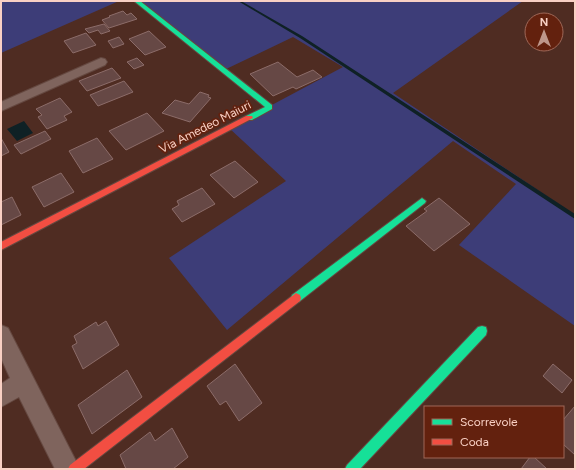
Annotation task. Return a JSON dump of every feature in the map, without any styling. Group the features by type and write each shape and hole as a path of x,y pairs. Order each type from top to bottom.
{"street":[{"name":"Via Amedeo Maiuri","path":"1,246 270,107 137,1"},
{"path":"1,107 101,62"},
{"path":"74,469 422,201"},
{"path":"351,469 482,331"},
{"path":"1,335 23,382 68,469"},
{"path":"1,396 23,382"}],"shaded area":[{"path":"1,1 119,1 1,53"},
{"path":"137,1 523,1 393,93 575,215 575,326 459,245 516,184 453,141 227,330 169,258 286,181 229,128 343,67 293,37 224,70"},
{"path":"24,121 33,133 17,141 7,129"}],"building":[{"path":"123,11 127,15 131,13 137,19 109,28 102,20 110,17 109,16"},
{"path":"104,24 110,31 101,34 98,30 89,33 85,29"},
{"path":"149,31 166,47 145,55 129,39"},
{"path":"86,33 96,45 73,53 64,41"},
{"path":"119,37 124,44 113,48 108,41"},
{"path":"137,58 144,65 134,69 127,62"},
{"path":"278,62 297,77 313,70 322,77 296,89 293,87 273,96 250,74"},
{"path":"112,68 121,78 87,91 79,81"},
{"path":"124,81 133,92 98,106 90,95"},
{"path":"200,92 209,95 208,97 211,98 190,122 162,113 175,100 189,104"},
{"path":"60,98 72,112 64,116 67,120 47,129 38,117 42,115 36,109"},
{"path":"147,113 164,131 126,150 109,131"},
{"path":"45,131 51,139 21,154 14,145"},
{"path":"1,138 9,152 1,156"},
{"path":"97,138 113,159 83,173 69,151"},
{"path":"235,161 258,182 234,198 210,175"},
{"path":"61,173 74,192 44,207 32,187"},
{"path":"202,188 215,204 182,222 172,209 179,205 177,201"},
{"path":"12,197 21,215 1,225 1,202"},
{"path":"439,198 470,224 434,251 406,226 427,211 424,209"},
{"path":"106,321 119,345 83,369 72,346 77,343 74,336 96,322 98,326"},
{"path":"235,364 262,403 239,421 226,401 220,405 207,386"},
{"path":"553,364 572,380 562,393 543,376"},
{"path":"127,370 142,397 92,434 78,405"},
{"path":"575,406 575,455 564,445 564,419"},
{"path":"172,428 188,457 173,469 126,469 120,455 150,432 155,441"},
{"path":"529,458 535,458 547,469 521,469"}],"waterway":[{"path":"239,1 301,37 575,217"}],"traffic: fast":[{"path":"137,1 270,107 249,118"},
{"path":"296,298 422,201"},
{"path":"351,469 482,331"}],"traffic: jam":[{"path":"1,246 249,118"},
{"path":"74,469 296,298"}]}
